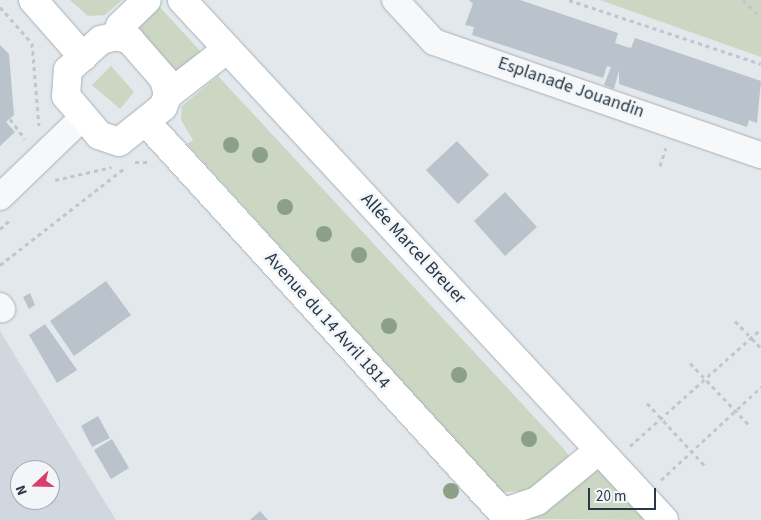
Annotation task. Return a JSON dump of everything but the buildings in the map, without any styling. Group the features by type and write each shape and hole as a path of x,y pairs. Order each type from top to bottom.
{"main road":[{"path":"32,0 83,56"},
{"path":"117,36 120,26 147,0"},
{"name":"Allée Marcel Breuer","path":"182,0 605,457 653,513"},
{"path":"168,95 164,79 130,40 117,36 101,40 68,70 66,96 99,135 119,142 146,122 168,95 227,49"},
{"name":"Avenue du 14 Avril 1814","path":"146,122 505,516"},
{"path":"505,516 537,500 605,457"}],"street":[{"name":"Esplanade Jouandin","path":"395,0 434,42 761,155"},
{"path":"7,207 41,146 84,117"}],"path":[{"path":"569,0 761,64"},
{"path":"743,0 761,17"},
{"path":"0,7 32,43 41,146"},
{"path":"10,119 41,146"},
{"path":"48,185 55,179 132,162 152,161"},
{"path":"0,265 132,162"},
{"path":"0,229 7,207"},
{"path":"735,321 761,348"},
{"path":"605,457 661,418 761,328"},
{"path":"690,364 750,426"},
{"path":"653,513 691,452 761,387"},
{"path":"647,403 706,468"}],"shaded area":[{"path":"0,331 116,520 0,520"}],"green space":[{"path":"70,0 122,0 105,15 88,16"},
{"path":"600,0 761,0 761,57"},
{"path":"156,3 205,56 176,74 132,26"},
{"path":"111,66 134,92 120,109 92,85"},
{"path":"218,76 563,448 569,456 566,463 536,491 502,492 187,144 193,140 181,120 182,106"},
{"path":"596,466 642,514 642,520 527,519"}]}
